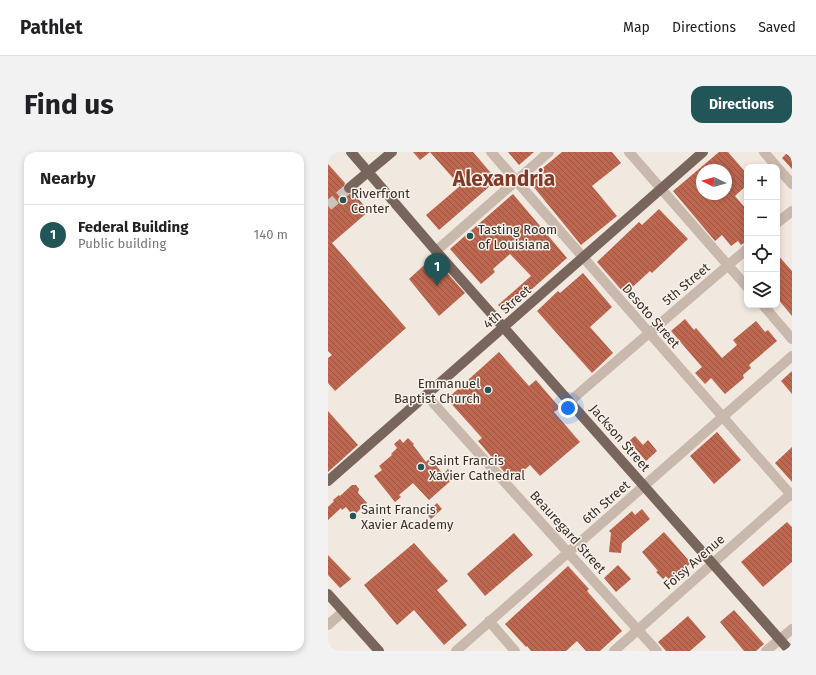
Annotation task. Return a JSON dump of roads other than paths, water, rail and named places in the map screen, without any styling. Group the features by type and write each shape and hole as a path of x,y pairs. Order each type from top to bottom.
{"main road":[{"name":"Jackson Street","path":"351,152 436,251 504,326 790,651"},
{"path":"349,188 392,152"},
{"name":"4th Street","path":"328,481 703,152"},
{"path":"328,594 379,651"}],"street":[{"name":"Desoto Street","path":"491,152 792,495"},
{"path":"436,251 549,152"},
{"path":"629,152 744,284"},
{"path":"764,152 774,164"},
{"path":"780,170 792,184"},
{"path":"780,221 792,211"},
{"name":"5th Street","path":"570,401 744,252"},
{"path":"766,308 792,339"},
{"name":"6th Street","path":"456,651 792,356"},
{"name":"Beauregard Street","path":"426,395 657,651"},
{"name":"Foisy Avenue","path":"614,651 792,495"},
{"path":"328,625 344,611"},
{"path":"489,621 516,651"},
{"path":"766,651 792,629"}],"tunnel":[{"path":"328,206 349,188"}],"place":[{"name":"Riverfront Center","path":"343,200"},
{"name":"Tasting Room of Louisiana","path":"470,236"},
{"name":"Federal Building","path":"437,286"},
{"name":"Emmanuel Baptist Church","path":"488,390"},
{"name":"Saint Francis Xavier Cathedral","path":"421,467"},
{"name":"Saint Francis Xavier Academy","path":"353,516"}],"district":[{"name":"Alexandria","path":"504,179"}]}
